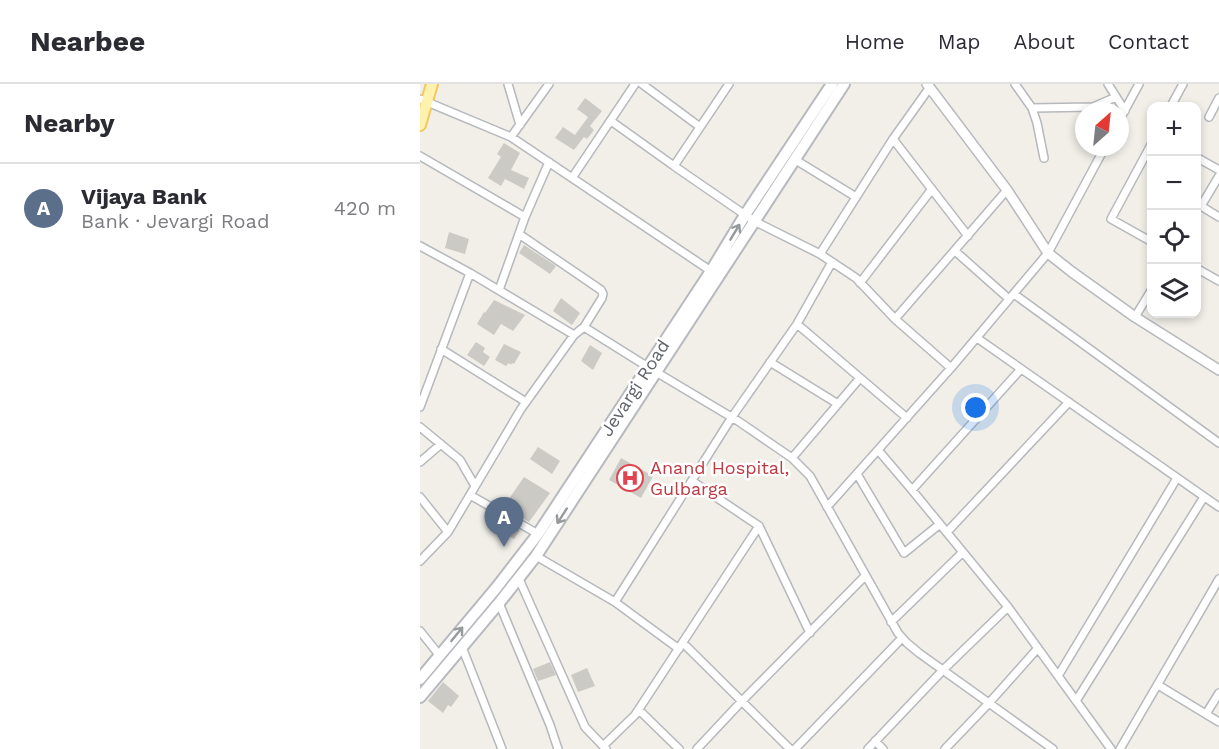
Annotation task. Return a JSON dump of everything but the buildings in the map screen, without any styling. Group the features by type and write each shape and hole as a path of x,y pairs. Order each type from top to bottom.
{"main road":[{"path":"420,125 424,100 432,84"},
{"path":"420,697 536,556 750,218 794,159 844,84"},
{"name":"Jevargi Road","path":"420,679 538,534 652,370 711,271 750,218 827,86"}],"street":[{"path":"508,84 520,125"},
{"path":"511,137 549,84"},
{"path":"572,178 635,84"},
{"path":"642,84 700,127"},
{"path":"674,166 729,84"},
{"path":"1015,84 1032,108 1044,158"},
{"path":"1108,84 1119,102"},
{"path":"1129,103 1139,84"},
{"path":"1173,102 1183,84"},
{"path":"820,254 929,85 1006,190 1048,253 1071,273 1219,370"},
{"path":"1032,108 1094,107 1116,97"},
{"path":"1209,117 1219,98"},
{"path":"424,100 511,137 711,271"},
{"path":"611,121 750,218 832,262 860,283 895,319 951,368"},
{"path":"893,139 968,236"},
{"path":"1147,152 1111,219 1147,239"},
{"path":"420,156 525,217"},
{"path":"827,507 951,368 1048,253 1100,156"},
{"path":"794,159 856,197"},
{"path":"1201,159 1219,170"},
{"path":"499,290 525,217 549,162"},
{"path":"1219,176 1201,206 1219,217"},
{"path":"860,283 932,189"},
{"path":"895,319 1006,190"},
{"path":"420,561 448,532 526,402 574,335 584,327 602,298 601,290 519,234"},
{"path":"420,246 574,335"},
{"path":"955,251 1011,296 1219,443"},
{"path":"615,602 732,417 797,324 832,262"},
{"path":"1201,270 1219,281"},
{"path":"420,407 470,273"},
{"path":"1135,316 1147,297"},
{"path":"797,324 907,418"},
{"path":"584,327 732,417 792,458 810,476 902,638 1053,749"},
{"path":"977,338 1219,507"},
{"path":"441,350 526,402"},
{"path":"770,362 838,404"},
{"path":"912,490 1021,369"},
{"path":"792,458 860,378"},
{"path":"947,532 1069,402"},
{"path":"420,427 460,459 475,486"},
{"path":"420,462 441,444"},
{"path":"878,450 1008,607 1111,749"},
{"path":"857,474 904,553 940,524"},
{"path":"1058,676 1177,478"},
{"path":"692,481 759,526 810,633"},
{"path":"470,495 538,534"},
{"path":"420,497 448,532"},
{"path":"1076,701 1204,497"},
{"path":"519,579 585,727 605,748 636,716 759,526"},
{"path":"891,622 963,552"},
{"path":"536,556 615,602 681,646 790,749"},
{"path":"697,749 865,576"},
{"path":"1120,749 1219,579"},
{"path":"499,603 558,749"},
{"path":"868,749 943,670 1008,607"},
{"path":"420,631 440,656"},
{"path":"795,749 902,638"},
{"path":"462,647 502,749"},
{"path":"948,748 1038,648"},
{"path":"1158,685 1219,722"},
{"path":"1206,714 1219,693"},
{"path":"639,710 679,749"},
{"path":"875,741 883,749"}],"place":[{"name":"Anand Hospital, Gulbarga","path":"630,478"},
{"name":"Vijaya Bank","path":"504,547"}]}
